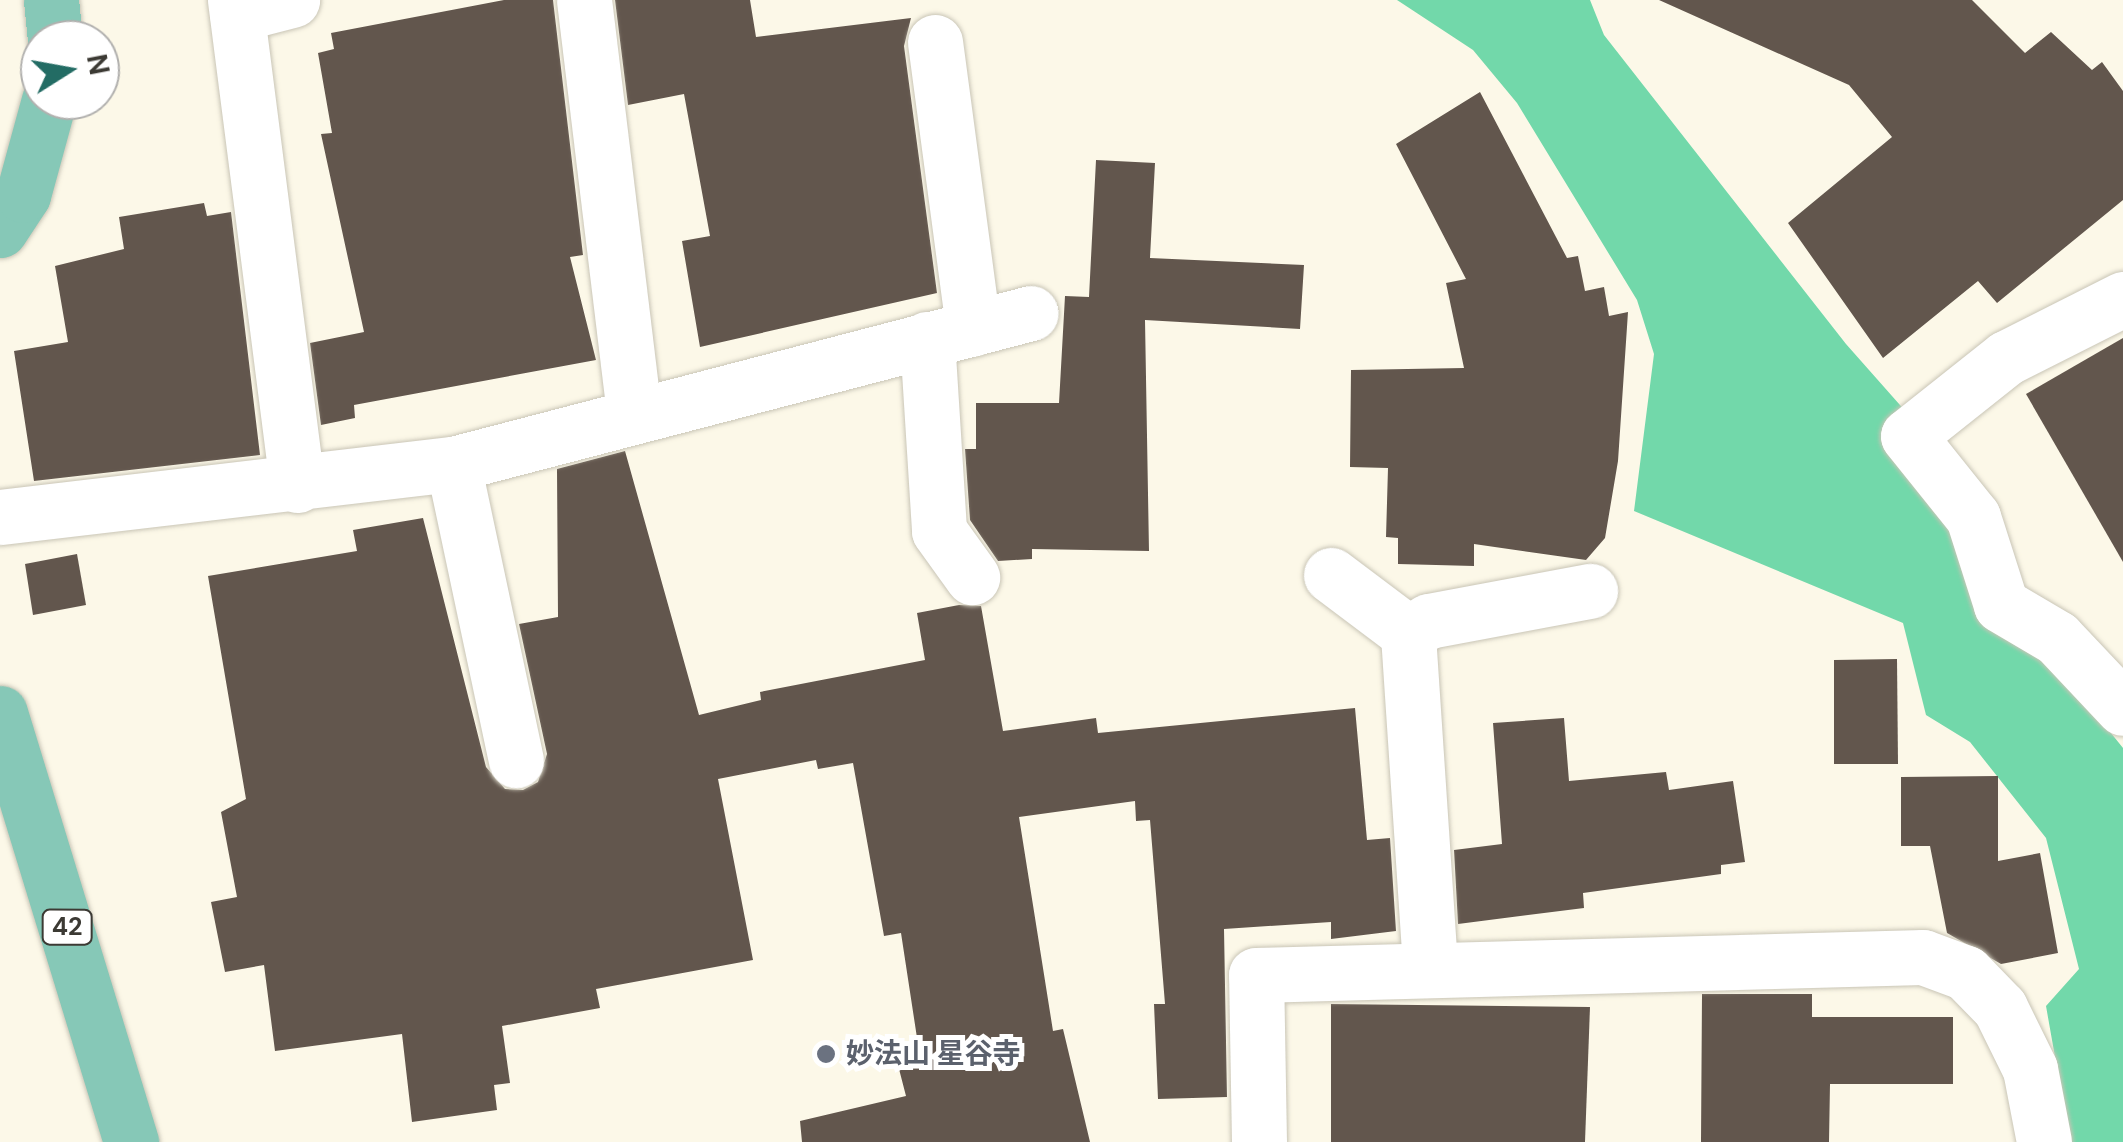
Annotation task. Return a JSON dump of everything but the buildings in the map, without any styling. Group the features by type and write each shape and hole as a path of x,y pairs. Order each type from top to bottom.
{"main road":[{"path":"0,230 23,195 44,120"},
{"name":"42","path":"0,713 130,1142"}],"street":[{"path":"292,0 236,7 297,485"},
{"path":"584,0 634,415"},
{"path":"936,42 950,334 939,531 972,577"},
{"path":"2123,299 2006,358 1908,436 1973,517 2000,605 2057,638 2123,708"},
{"path":"0,517 453,464 1031,313"},
{"path":"453,464 516,760"},
{"path":"1331,574 1408,634 1430,966"},
{"path":"1408,634 1429,621 1590,591"},
{"path":"1259,1142 1256,975 1430,966 1924,957 1966,973 2000,1008 2030,1069 2044,1142"}],"green space":[{"path":"1397,0 1590,0 1604,35 1846,344 1984,500 2017,616 2123,748 2123,1142 2070,1142 2046,1006 2079,969 2046,838 1970,742 1926,715 1903,623 1634,511 1654,354 1637,300 1517,103 1473,50"}],"place":[{"name":"妙法山 星谷寺","path":"826,1054"}]}
